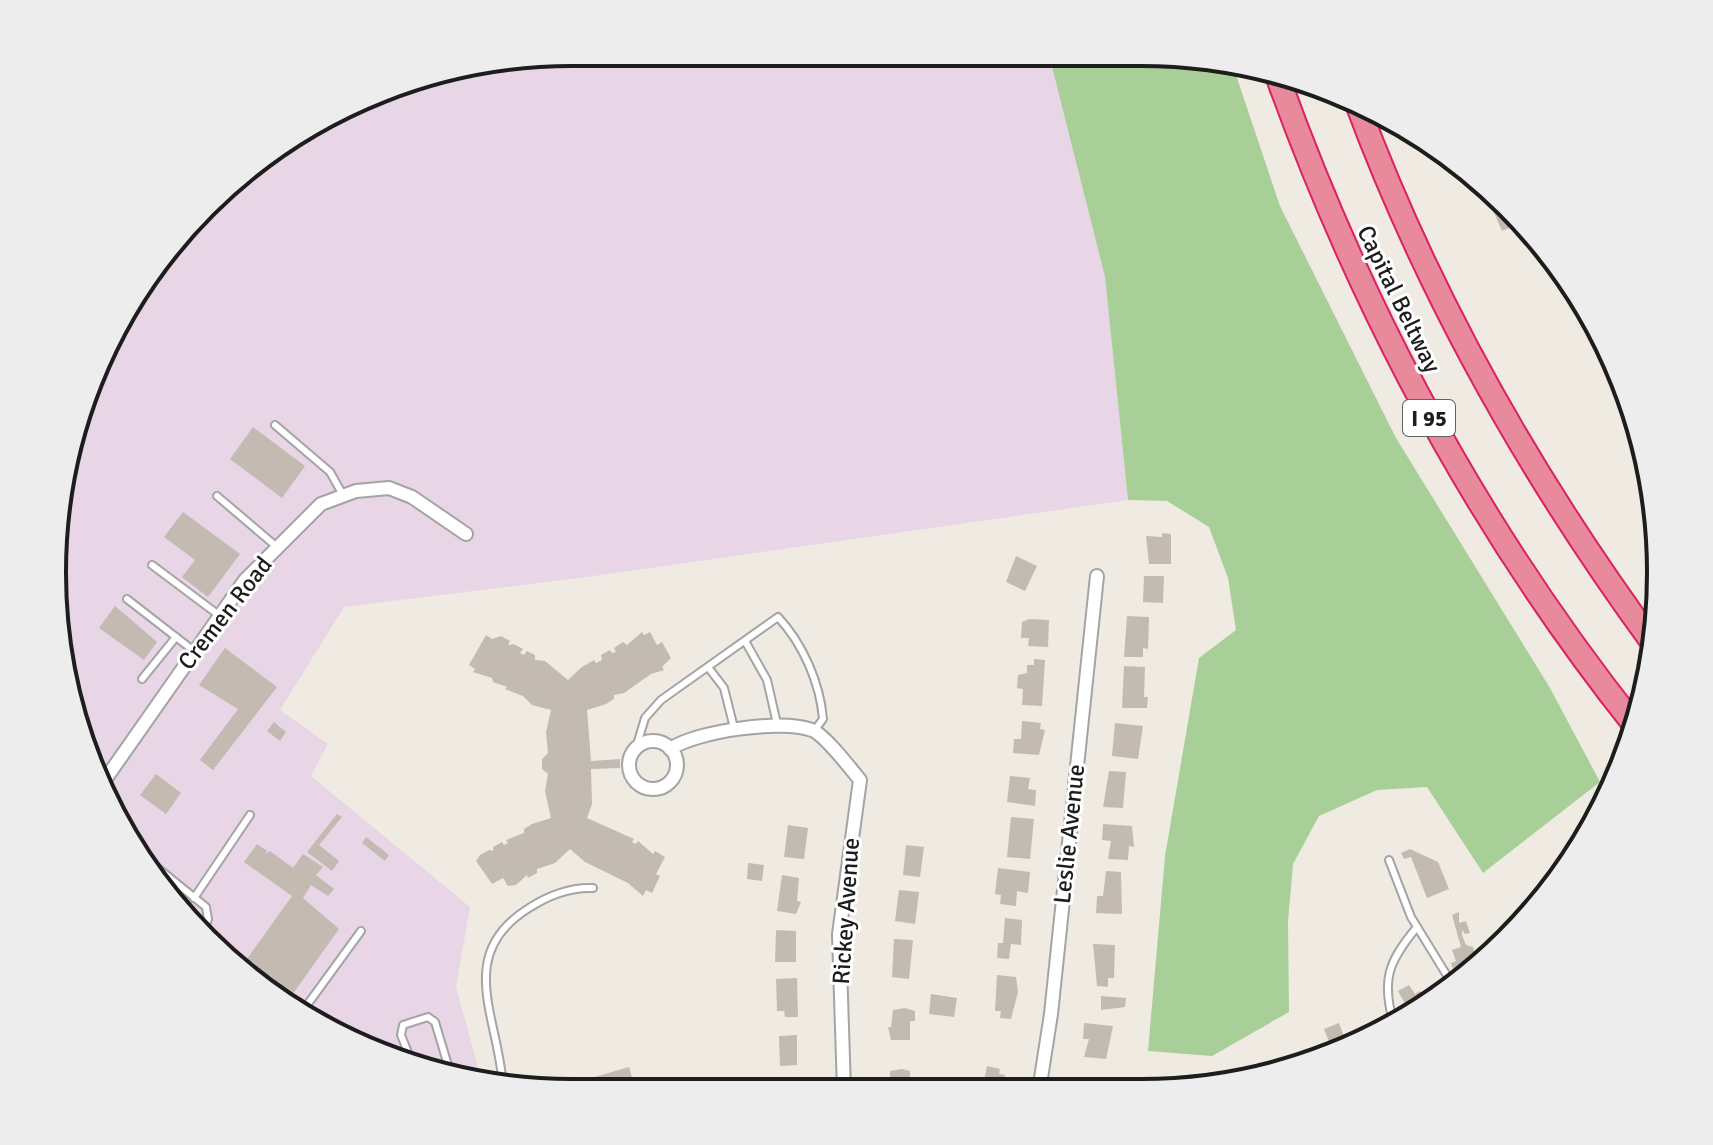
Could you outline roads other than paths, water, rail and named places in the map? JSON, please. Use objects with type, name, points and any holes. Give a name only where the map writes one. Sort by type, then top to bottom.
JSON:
[{"type":"highway","name":"Capital Beltway","points":[[1281,86],[1339,236],[1412,387],[1504,544],[1542,602],[1627,715]]},
{"type":"highway","name":"Capital Beltway","points":[[1362,117],[1400,213],[1470,358],[1554,501],[1644,630]]},
{"type":"street","name":"Cremen Road","points":[[109,775],[245,580],[321,504],[376,487],[403,492],[466,534]]},
{"type":"street","name":"Leslie Avenue","points":[[1041,1079],[1051,1014],[1097,576]]},
{"type":"street","points":[[670,749],[683,740],[734,730],[778,728],[814,731]]},
{"type":"street","name":"Rickey Avenue","points":[[814,731],[860,780],[839,934],[844,1079]]},
{"type":"street","points":[[653,741],[670,749],[675,757],[674,775],[661,788],[651,789],[635,782],[630,773],[631,755],[636,748],[653,741]]},
{"type":"lane","points":[[275,425],[330,472],[343,495]]},
{"type":"lane","points":[[217,496],[277,547]]},
{"type":"lane","points":[[152,565],[220,616]]},
{"type":"lane","points":[[127,599],[194,651]]},
{"type":"lane","points":[[636,748],[645,718],[661,700],[778,617],[788,629],[821,696],[823,719],[814,731]]},
{"type":"lane","points":[[142,679],[176,637]]},
{"type":"lane","points":[[745,641],[767,680],[778,728]]},
{"type":"lane","points":[[708,667],[724,688],[734,730]]},
{"type":"lane","points":[[194,898],[250,815]]},
{"type":"lane","points":[[1389,860],[1417,927],[1447,976]]},
{"type":"lane","points":[[167,876],[206,907],[207,923]]},
{"type":"lane","points":[[500,1074],[485,997],[486,960],[504,925],[526,909],[548,896],[577,888],[593,888]]},
{"type":"lane","points":[[1390,1013],[1386,998],[1387,975],[1399,949],[1417,927]]},
{"type":"lane","points":[[308,1004],[361,931]]},
{"type":"lane","points":[[407,1051],[401,1035],[403,1025],[428,1017],[435,1022],[447,1063]]}]
